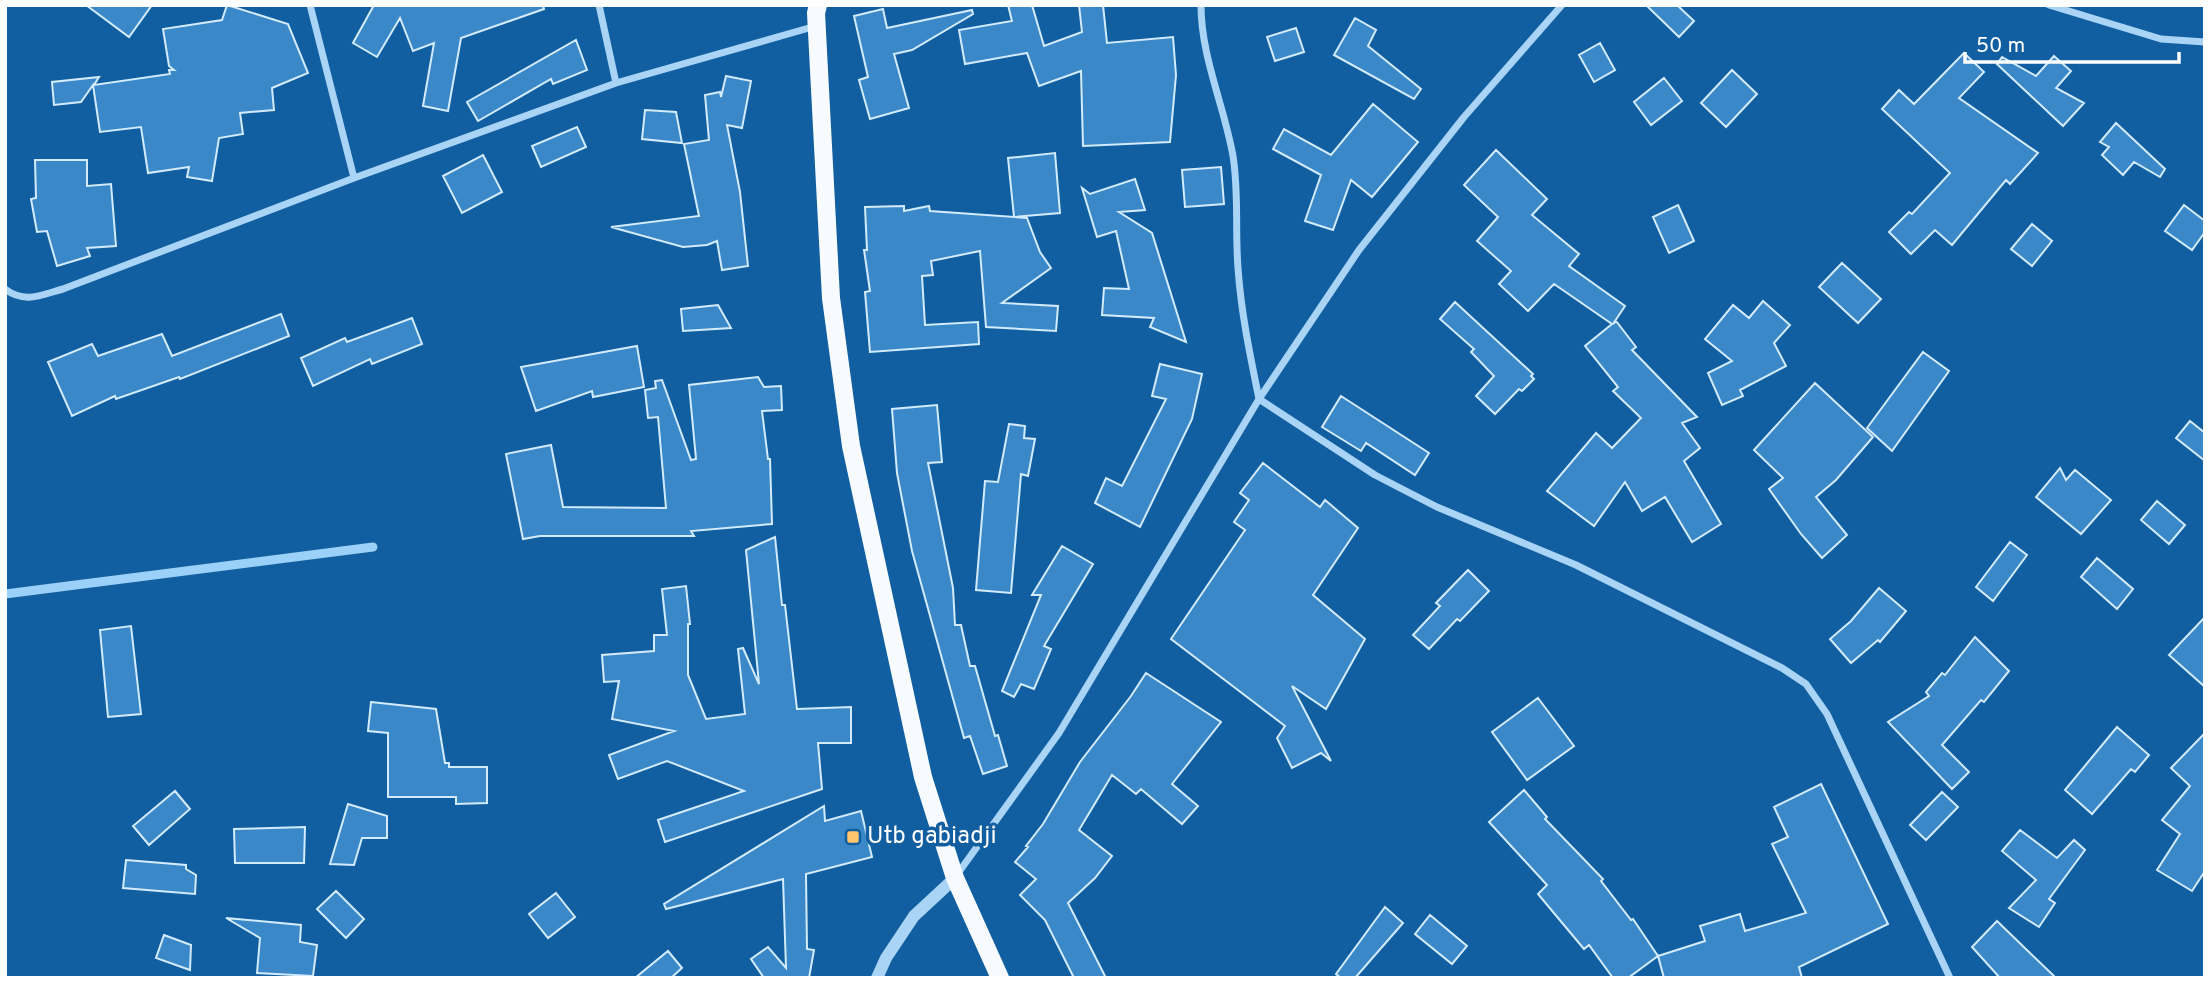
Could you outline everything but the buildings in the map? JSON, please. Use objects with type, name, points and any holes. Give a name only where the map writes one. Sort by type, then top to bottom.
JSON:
[{"type":"main road","points":[[815,12],[831,298],[851,446],[923,777],[955,878],[1000,978]]},
{"type":"street","points":[[310,5],[354,178]]},
{"type":"street","points":[[599,5],[616,83]]},
{"type":"street","points":[[1201,5],[1205,46],[1233,155],[1238,208],[1238,266],[1245,327],[1259,399],[1375,475],[1437,507],[1576,565],[1782,668],[1805,684],[1827,714],[1950,978]]},
{"type":"street","points":[[877,978],[886,958],[914,916],[955,878],[1059,733],[1259,399],[1359,250],[1464,117],[1562,5]]},
{"type":"street","points":[[2049,5],[2161,38],[2205,42]]},
{"type":"street","points":[[5,289],[15,296],[30,298],[63,289],[354,178],[815,12]]},
{"type":"waterway","points":[[5,594],[373,547]]},
{"type":"place","name":"Utb gabiadji","points":[[853,837]]}]
